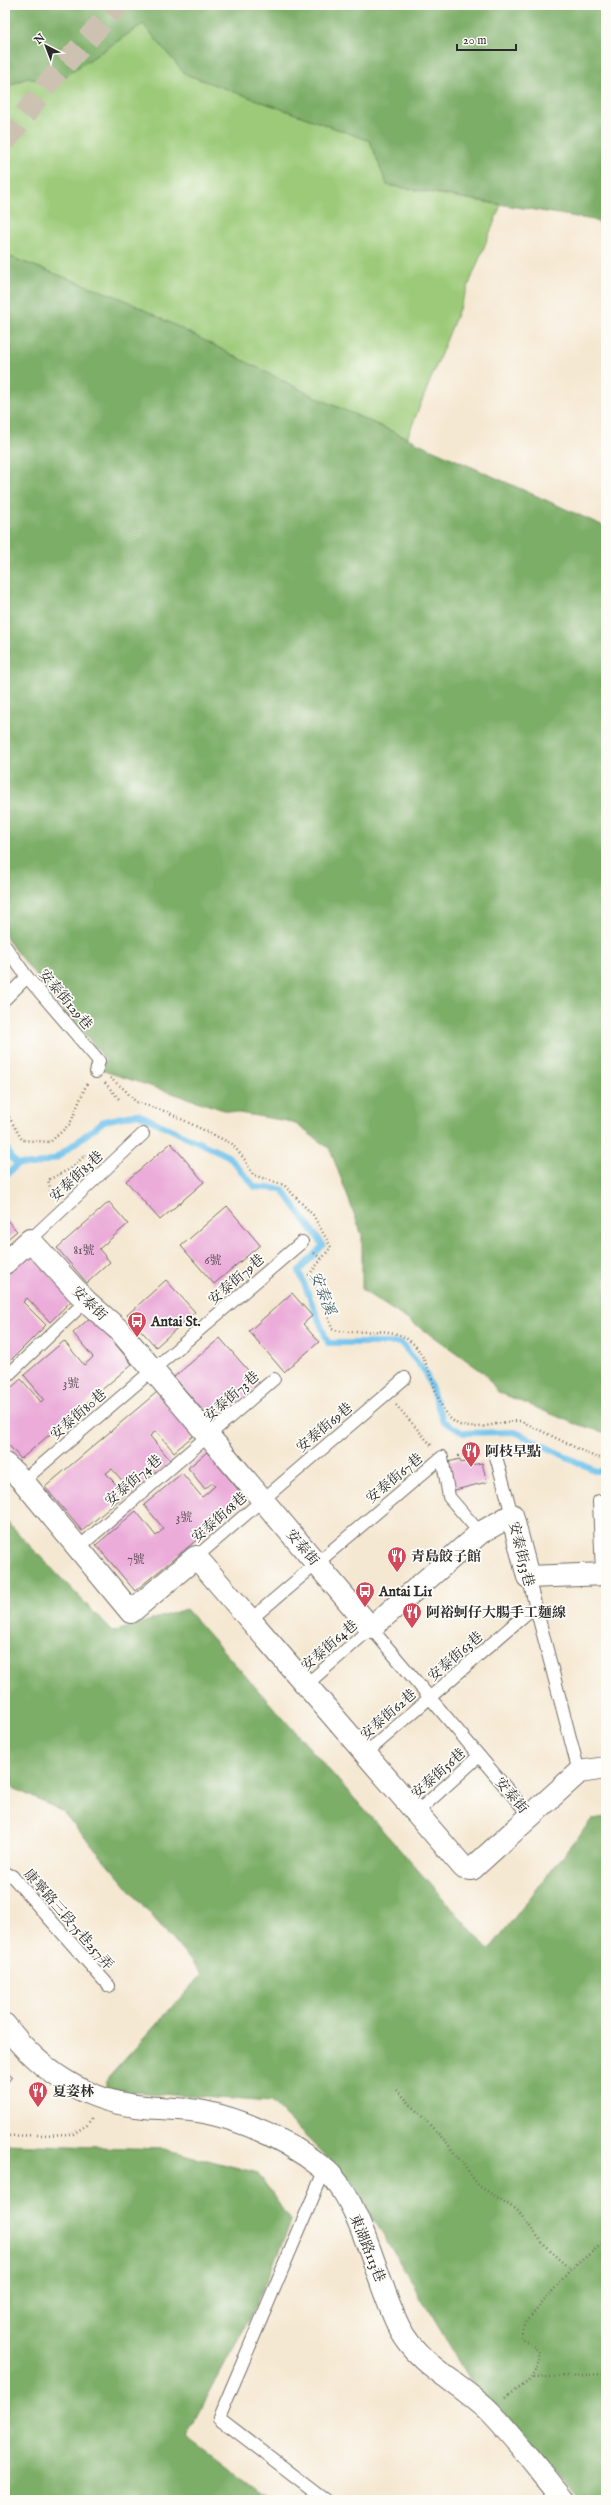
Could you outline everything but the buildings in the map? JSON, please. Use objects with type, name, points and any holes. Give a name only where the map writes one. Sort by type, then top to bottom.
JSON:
[{"type":"street","points":[[5,1263],[30,1240]]},
{"type":"street","name":"安泰街","points":[[30,1240],[86,1301],[119,1330],[371,1628]]},
{"type":"street","points":[[5,1464],[23,1481],[131,1612],[196,1557],[464,1868],[472,1869],[530,1816]]},
{"type":"street","points":[[371,1628],[480,1533],[512,1514]]},
{"type":"street","name":"安泰街53巷","points":[[512,1514],[528,1577]]},
{"type":"street","points":[[528,1577],[604,1574]]},
{"type":"street","points":[[579,1772],[606,1768]]},
{"type":"street","name":"安泰街","points":[[530,1816],[579,1772]]},
{"type":"street","name":"東湖路113巷","points":[[5,2025],[22,2047],[47,2070],[75,2088],[105,2100],[143,2107],[202,2111],[238,2121],[272,2136],[325,2169],[348,2198],[399,2328],[413,2351],[490,2412],[564,2500]]},
{"type":"lane","name":"安泰街129巷","points":[[5,946],[28,977],[99,1061],[96,1072]]},
{"type":"lane","points":[[5,999],[28,977]]},
{"type":"lane","name":"安泰街83巷","points":[[30,1240],[143,1134]]},
{"type":"lane","name":"安泰街79巷","points":[[153,1370],[306,1246]]},
{"type":"lane","points":[[5,1378],[86,1301]]},
{"type":"lane","name":"安泰街80巷","points":[[23,1481],[153,1370]]},
{"type":"lane","name":"安泰街69巷","points":[[263,1500],[405,1378]]},
{"type":"lane","name":"安泰街73巷","points":[[208,1435],[274,1379]]},
{"type":"lane","name":"安泰街74巷","points":[[78,1548],[208,1435]]},
{"type":"lane","name":"安泰街53巷","points":[[496,1453],[512,1514]]},
{"type":"lane","name":"安泰街67巷","points":[[442,1457],[449,1497],[480,1533]]},
{"type":"lane","name":"安泰街67巷","points":[[250,1620],[442,1457]]},
{"type":"lane","name":"安泰街68巷","points":[[196,1557],[263,1500]]},
{"type":"lane","points":[[599,1501],[604,1574]]},
{"type":"lane","name":"安泰街53巷","points":[[528,1577],[579,1772]]},
{"type":"lane","name":"安泰街63巷","points":[[430,1698],[535,1606]]},
{"type":"lane","name":"安泰街64巷","points":[[306,1685],[371,1628]]},
{"type":"lane","name":"安泰街","points":[[371,1628],[530,1816]]},
{"type":"lane","name":"安泰街62巷","points":[[365,1754],[430,1698]]},
{"type":"lane","name":"安泰街56巷","points":[[416,1813],[479,1756]]},
{"type":"lane","name":"康寧路三段75巷257弄","points":[[5,1873],[12,1876],[109,1986]]},
{"type":"lane","points":[[325,2169],[220,2418],[326,2500]]},
{"type":"path","points":[[96,1072],[119,1099]]},
{"type":"path","points":[[58,1213],[48,1180],[72,1168],[85,1155]]},
{"type":"path","points":[[306,1246],[322,1260]]},
{"type":"path","points":[[386,1394],[442,1457],[496,1453]]},
{"type":"path","points":[[397,2090],[446,2143],[479,2186],[517,2210],[544,2245],[571,2269]]},
{"type":"path","points":[[5,2136],[73,2134],[88,2125],[105,2100]]},
{"type":"path","points":[[533,2378],[540,2364],[539,2351],[521,2337],[523,2326],[571,2269],[602,2244],[606,2246]]},
{"type":"path","points":[[490,2412],[523,2383],[533,2378],[602,2374],[606,2372]]},
{"type":"green space","points":[[5,5],[606,5],[606,228],[594,220],[387,185],[370,141],[185,74],[143,24],[55,83],[27,78],[5,87]]},
{"type":"green space","points":[[143,24],[185,74],[371,141],[387,185],[501,205],[407,438],[313,396],[123,299],[5,255],[5,87],[27,78],[55,83]]},
{"type":"green space","points":[[5,255],[123,299],[313,396],[606,527],[606,1433],[573,1423],[498,1392],[484,1373],[433,1336],[362,1290],[362,1235],[330,1149],[293,1122],[227,1111],[101,1070],[106,1060],[14,949],[5,935]]},
{"type":"green space","points":[[5,1520],[113,1632],[186,1609],[489,1950],[592,1819],[606,1817],[606,2500],[578,2500],[471,2381],[352,2183],[271,2102],[105,2090],[108,2078],[202,1974],[62,1811],[5,1784]]},
{"type":"green space","points":[[5,2144],[164,2149],[258,2173],[291,2222],[257,2303],[186,2437],[271,2500],[5,2500]]},
{"type":"waterway","name":"安泰溪","points":[[5,1144],[11,1158],[18,1164],[34,1165],[56,1158],[104,1121],[138,1114],[228,1156],[255,1187],[282,1189],[323,1245],[299,1271],[328,1343],[401,1343],[426,1373],[443,1421],[463,1433],[515,1432],[596,1471],[606,1470]]},
{"type":"waterway","points":[[5,1176],[18,1164]]},
{"type":"tunnel","points":[[5,142],[48,83],[118,5]]},
{"type":"place","name":"Antai St.","points":[[137,1338]]},
{"type":"place","name":"阿枝早點","points":[[471,1468]]},
{"type":"place","name":"青島餃子館","points":[[397,1573]]},
{"type":"place","name":"Antai Li1","points":[[365,1608]]},
{"type":"place","name":"阿裕蚵仔大腸手工麵線","points":[[412,1629]]},
{"type":"place","name":"夏姿林","points":[[38,2108]]}]
